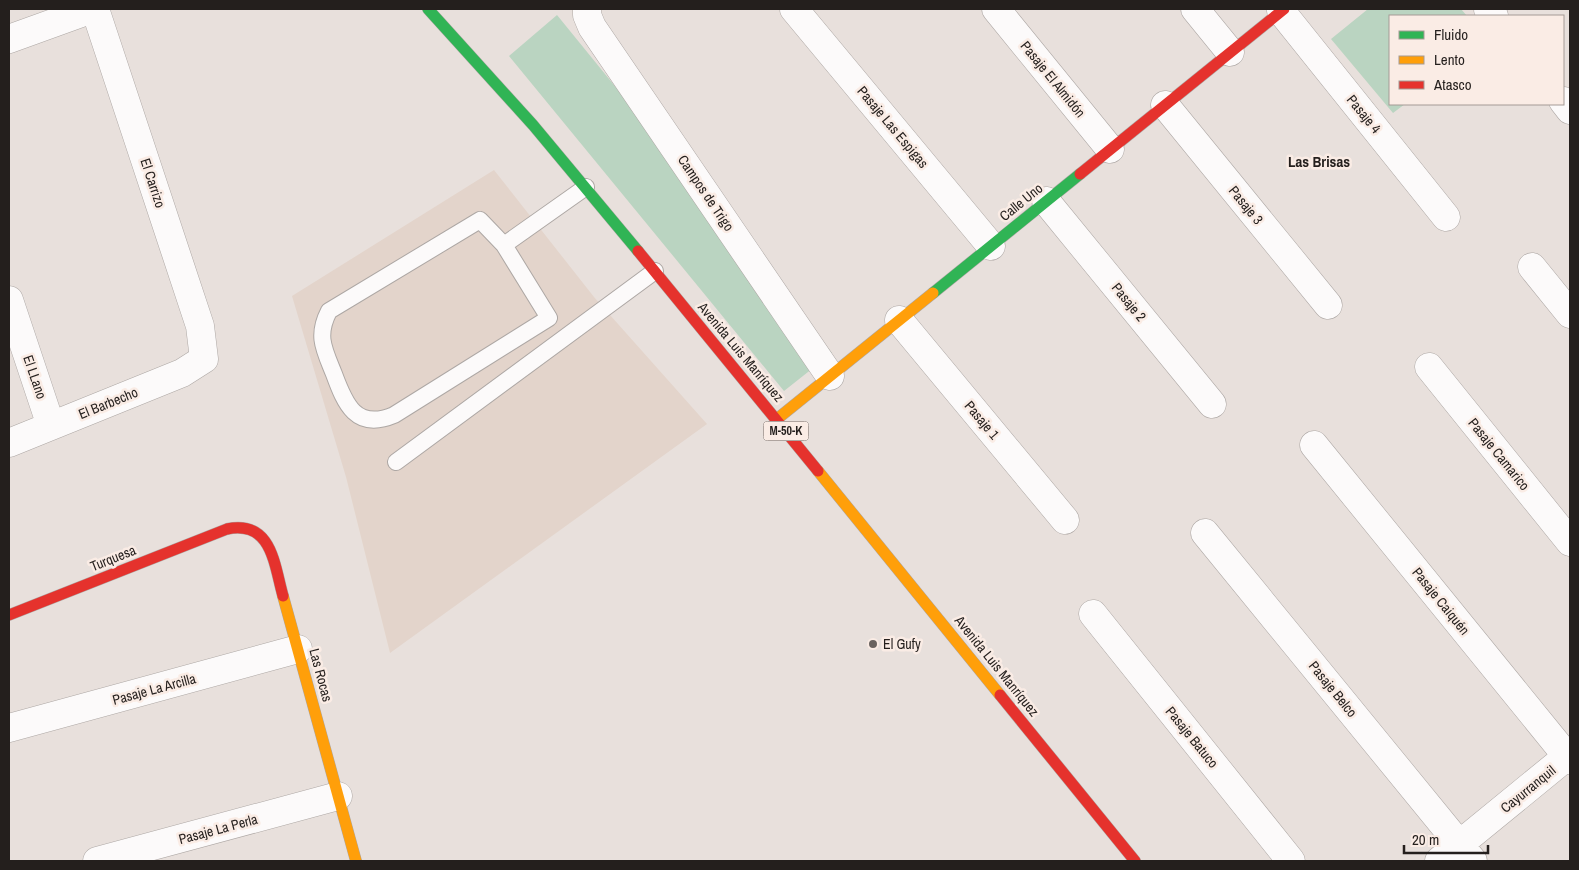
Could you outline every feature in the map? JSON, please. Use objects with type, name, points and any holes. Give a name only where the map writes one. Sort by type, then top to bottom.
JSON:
[{"type":"street","points":[[9,39],[93,9]]},
{"type":"street","name":"El Carrizo","points":[[93,9],[200,326],[204,359]]},
{"type":"street","name":"Avenida Luis Manríquez","points":[[428,9],[518,107],[586,187],[1136,861]]},
{"type":"street","name":"Campos de Trigo","points":[[587,9],[587,15],[592,27],[830,376]]},
{"type":"street","name":"Pasaje Las Espigas","points":[[794,9],[991,246]]},
{"type":"street","name":"Pasaje El Almidón","points":[[996,9],[1110,149]]},
{"type":"street","points":[[1195,9],[1230,52]]},
{"type":"street","name":"Calle Uno","points":[[777,420],[1282,10]]},
{"type":"street","name":"Pasaje 4","points":[[1282,10],[1446,217]]},
{"type":"street","name":"Pasaje 3","points":[[1165,105],[1328,305]]},
{"type":"street","name":"Pasaje 2","points":[[1046,201],[1212,404]]},
{"type":"street","points":[[1532,267],[1570,314]]},
{"type":"street","name":"El LLano","points":[[9,300],[51,426]]},
{"type":"street","name":"Pasaje 1","points":[[899,320],[1065,520]]},
{"type":"street","name":"El Barbecho","points":[[9,442],[182,373],[204,359]]},
{"type":"street","name":"Pasaje Camarico","points":[[1429,367],[1570,542]]},
{"type":"street","name":"Pasaje Caiquén","points":[[1314,445],[1569,757]]},
{"type":"street","name":"Las Rocas","points":[[227,529],[237,526],[248,527],[263,535],[268,543],[356,861]]},
{"type":"street","name":"Turquesa","points":[[9,615],[227,529]]},
{"type":"street","name":"Pasaje Belco","points":[[1206,533],[1457,856]]},
{"type":"street","name":"Pasaje Batuco","points":[[1093,614],[1291,861]]},
{"type":"street","name":"Pasaje La Arcilla","points":[[9,728],[298,649]]},
{"type":"street","name":"Cayurranquil","points":[[1457,856],[1569,757]]},
{"type":"street","name":"Pasaje La Perla","points":[[97,861],[338,796]]},
{"type":"lane","points":[[504,245],[586,187]]},
{"type":"lane","points":[[480,220],[504,245],[549,318],[394,415],[385,419],[375,420],[356,414],[343,397],[321,342],[323,324],[329,311],[480,220]]},
{"type":"lane","points":[[396,462],[654,271]]},
{"type":"shaded area","points":[[494,170],[594,297],[707,424],[390,653],[346,477],[292,296]]},
{"type":"green space","points":[[1368,9],[1461,9],[1466,15],[1389,15],[1389,105],[1404,105],[1393,113],[1331,39]]},
{"type":"green space","points":[[557,15],[832,353],[784,391],[509,56]]},
{"type":"traffic: fast","points":[[428,9],[533,125],[638,251]]},
{"type":"traffic: fast","points":[[933,293],[1080,174]]},
{"type":"traffic: slow","points":[[777,419],[933,293]]},
{"type":"traffic: slow","points":[[818,471],[1000,695]]},
{"type":"traffic: slow","points":[[283,596],[356,861]]},
{"type":"traffic: jam","points":[[1080,174],[1284,9]]},
{"type":"traffic: jam","points":[[638,251],[818,471]]},
{"type":"traffic: jam","points":[[9,615],[227,529],[242,528],[253,531],[262,538],[273,558],[283,596]]},
{"type":"traffic: jam","points":[[1000,695],[1135,861]]},
{"type":"place","name":"El Gufy","points":[[873,644]]},
{"type":"district","name":"Las Brisas","points":[[1319,162]]}]
